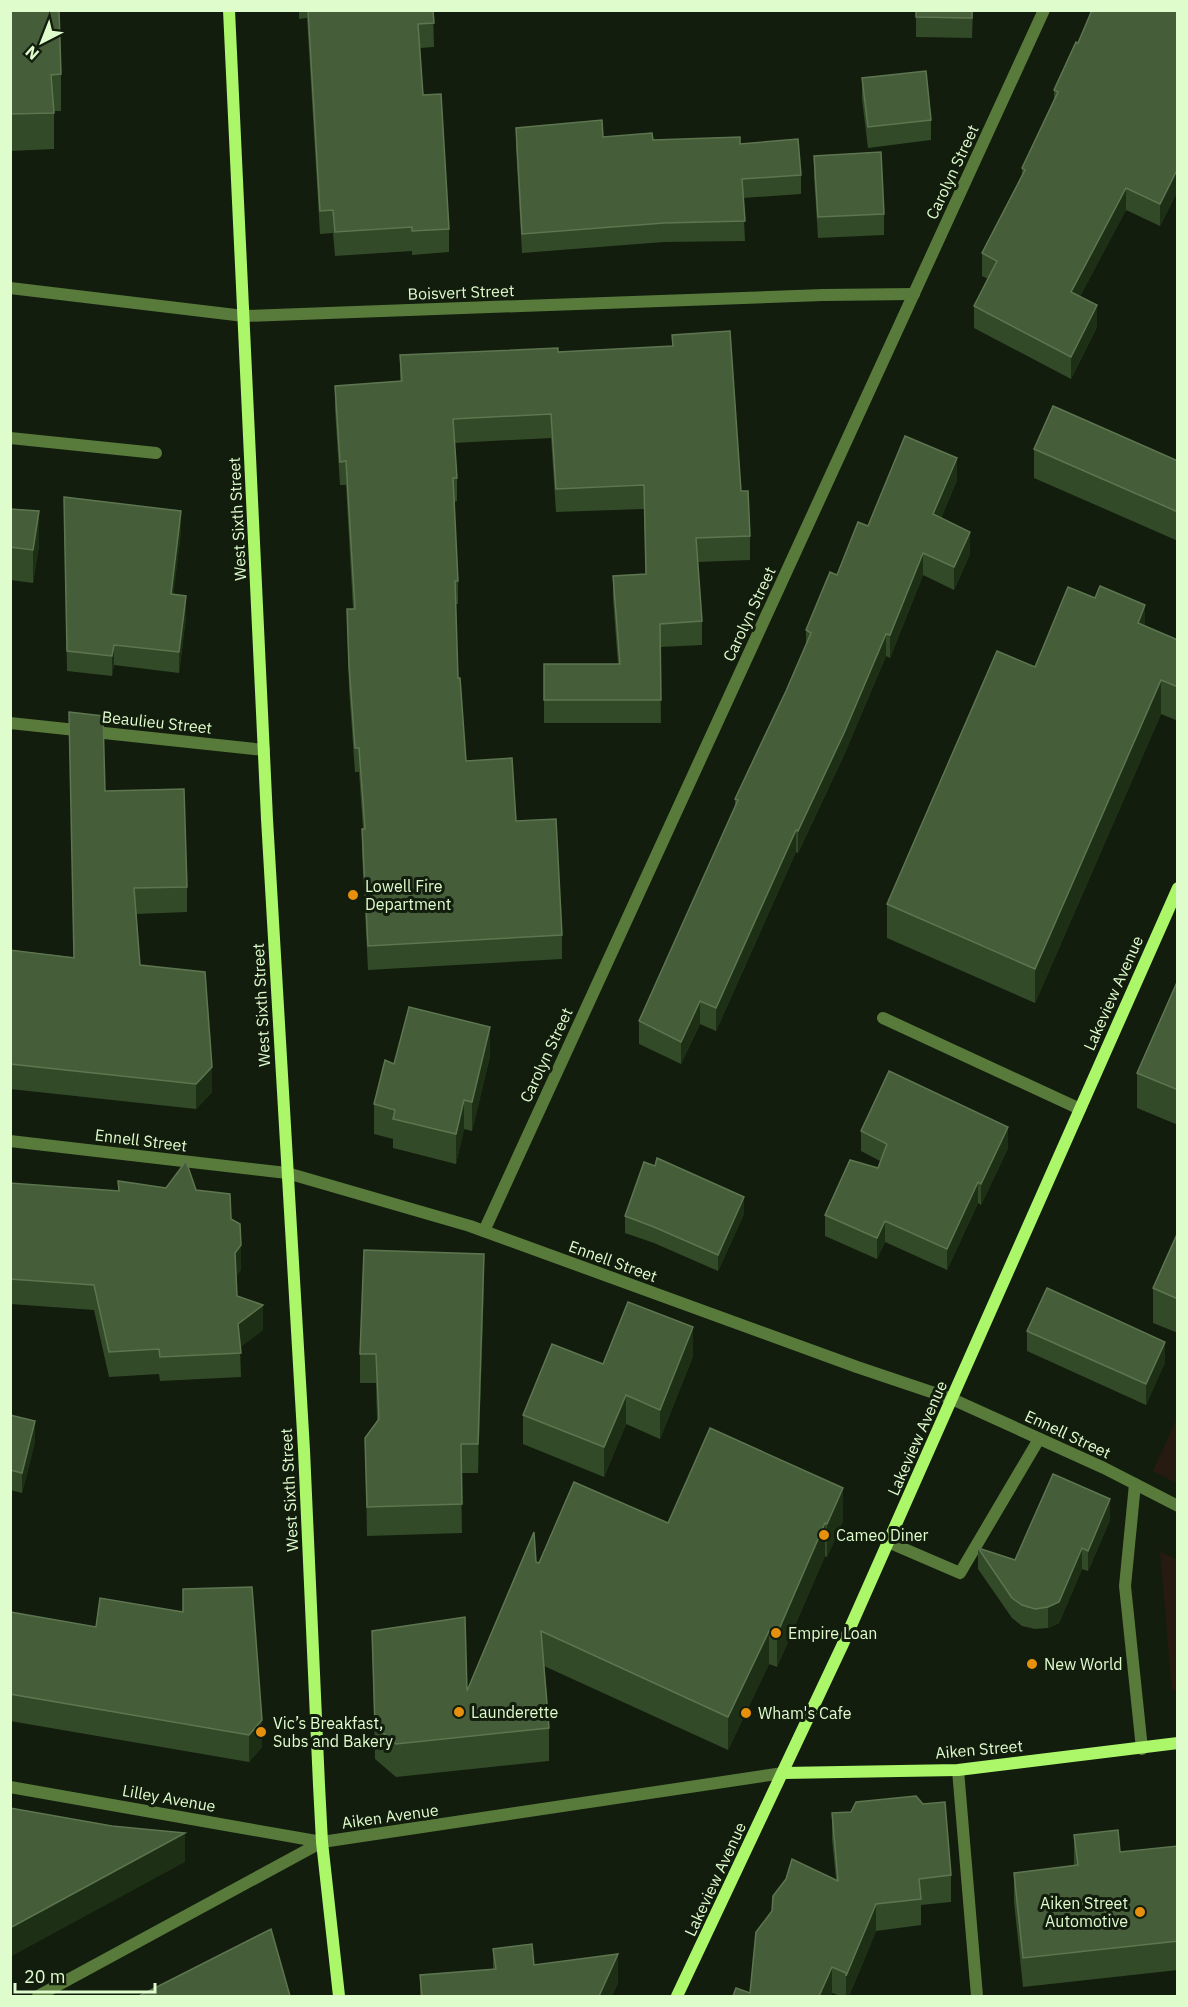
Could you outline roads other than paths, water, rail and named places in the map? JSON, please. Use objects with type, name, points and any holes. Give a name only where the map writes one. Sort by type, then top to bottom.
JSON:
[{"type":"main road","name":"West Sixth Street","points":[[229,10],[264,750],[304,1450],[322,1842],[339,1996]]},
{"type":"main road","name":"Lakeview Avenue","points":[[678,1996],[842,1646],[1178,888]]},
{"type":"main road","name":"Aiken Street","points":[[783,1773],[958,1770],[1178,1743]]},
{"type":"street","name":"Carolyn Street","points":[[484,1231],[1044,10]]},
{"type":"street","name":"Boisvert Street","points":[[10,288],[244,316],[824,295],[914,294]]},
{"type":"street","points":[[10,438],[156,453]]},
{"type":"street","name":"Beaulieu Street","points":[[10,723],[264,750]]},
{"type":"street","points":[[883,1018],[1080,1109]]},
{"type":"street","name":"Ennell Street","points":[[10,1141],[287,1173],[484,1231],[846,1363],[952,1399],[1178,1506]]},
{"type":"street","points":[[888,1542],[960,1573],[1039,1439]]},
{"type":"street","points":[[1135,1484],[1125,1586],[1142,1749]]},
{"type":"street","points":[[958,1770],[977,1996]]},
{"type":"street","name":"Aiken Avenue","points":[[38,1996],[322,1842],[783,1773]]},
{"type":"street","name":"Lilley Avenue","points":[[10,1787],[322,1842]]},
{"type":"place","name":"Lowell Fire Department","points":[[353,895]]},
{"type":"place","name":"Cameo Diner","points":[[824,1535]]},
{"type":"place","name":"Empire Loan","points":[[776,1633]]},
{"type":"place","name":"New World","points":[[1032,1664]]},
{"type":"place","name":"Launderette","points":[[459,1712]]},
{"type":"place","name":"Wham's Cafe","points":[[746,1713]]},
{"type":"place","name":"Vic’s Breakfast, Subs and Bakery","points":[[261,1732]]},
{"type":"place","name":"Aiken Street Automotive","points":[[1140,1912]]}]
